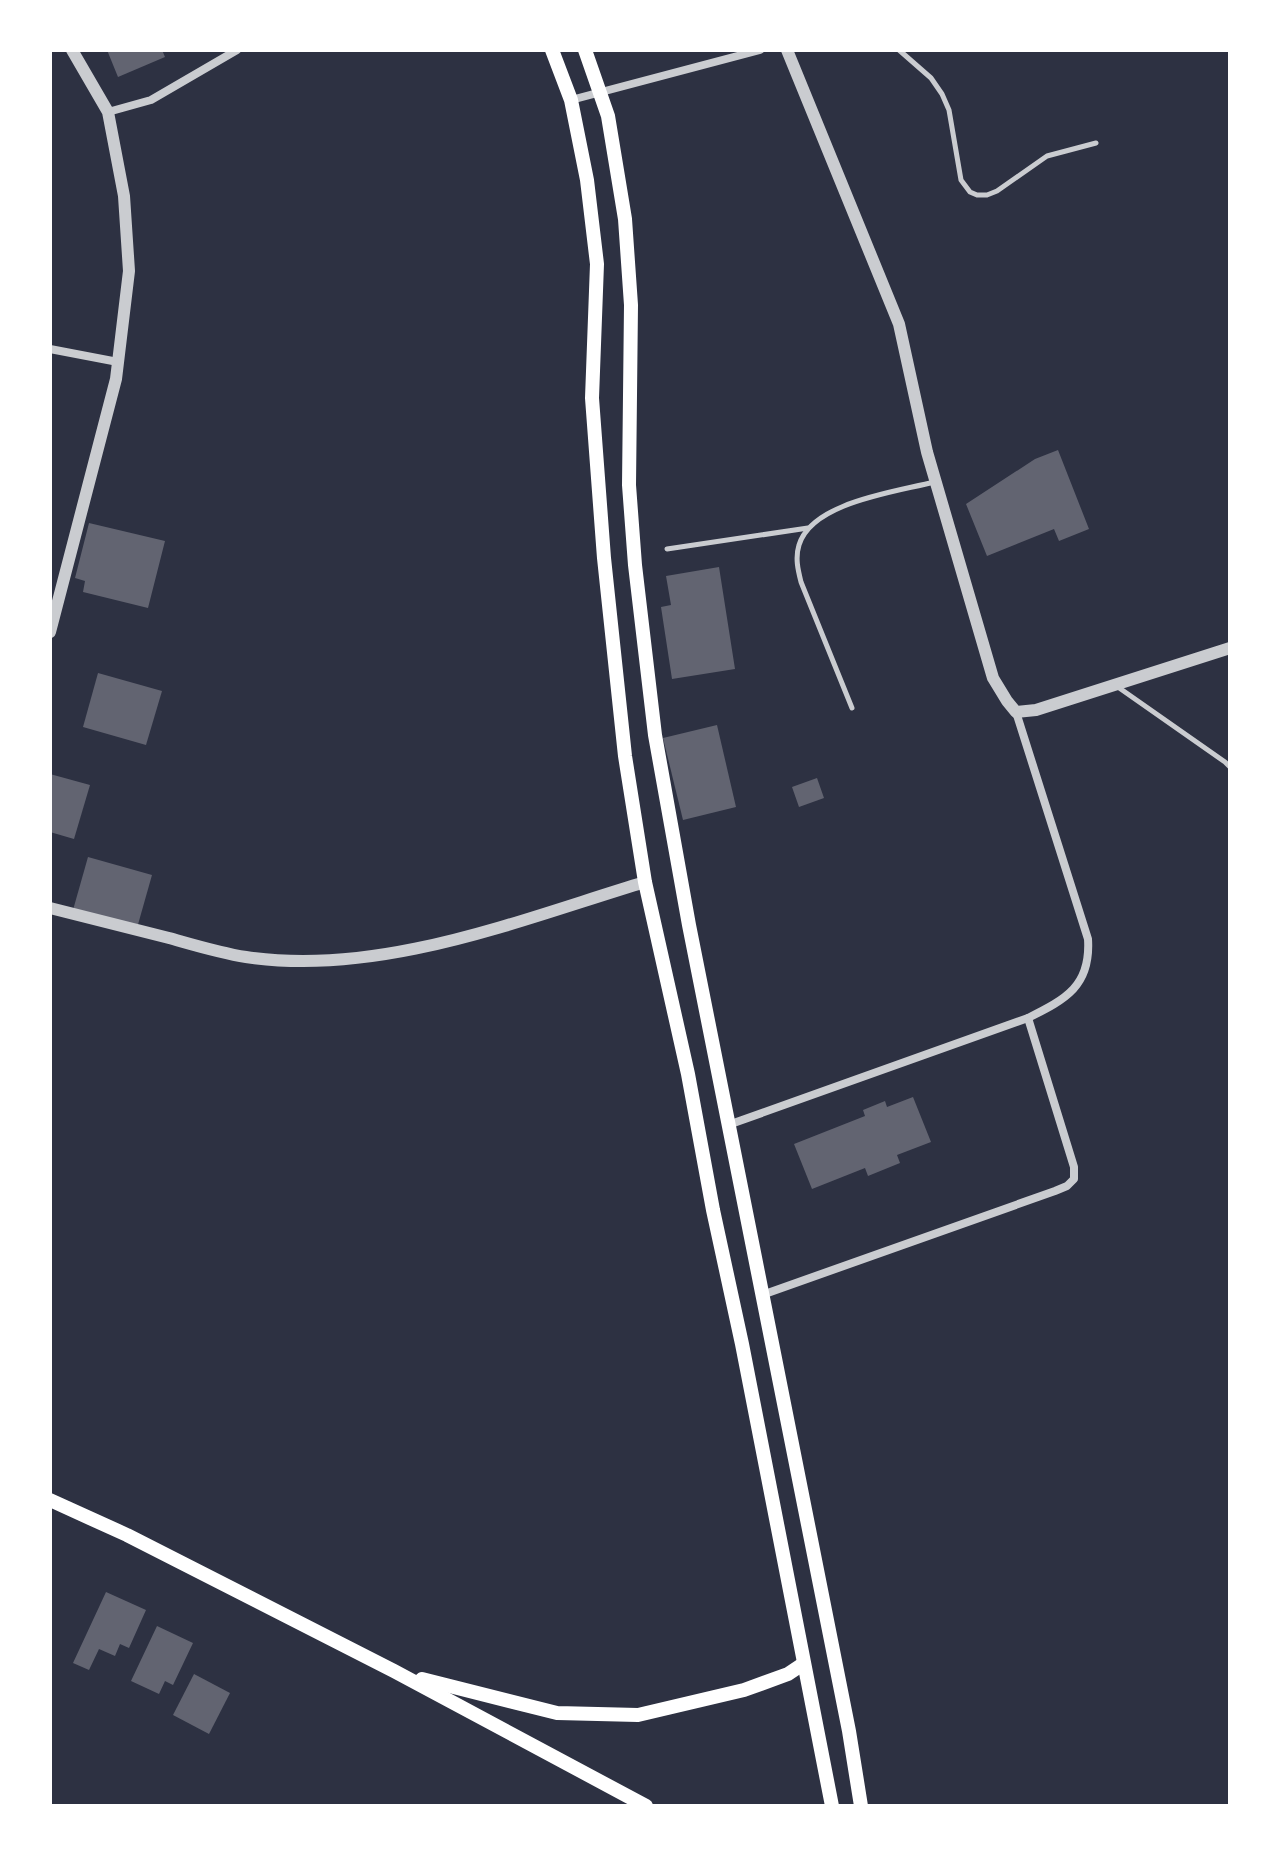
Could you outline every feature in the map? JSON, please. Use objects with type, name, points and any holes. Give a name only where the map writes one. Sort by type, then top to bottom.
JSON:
[{"type":"main road","points":[[552,50],[571,100],[587,180],[597,264],[592,398],[604,558],[625,756],[645,882],[688,1074],[832,1806]]},
{"type":"main road","points":[[585,50],[608,116],[625,219],[631,305],[629,485],[636,579],[655,735],[689,925],[849,1731],[861,1806]]},
{"type":"main road","points":[[50,1500],[127,1535],[394,1671],[646,1806]]},
{"type":"main road","points":[[394,1671],[557,1713],[638,1715],[744,1690],[788,1674],[803,1664]]},
{"type":"street","points":[[50,632],[116,379],[129,271],[124,196],[108,112],[72,50]]},
{"type":"street","points":[[108,112],[151,100],[237,50]]},
{"type":"street","points":[[571,100],[760,50]]},
{"type":"street","points":[[728,1125],[1028,1018],[1056,1004],[1074,989],[1083,976],[1089,957],[1088,939],[1016,712],[993,678],[927,452],[899,324],[787,50]]},
{"type":"street","points":[[50,349],[118,362]]},
{"type":"street","points":[[1016,712],[1036,710],[1230,648]]},
{"type":"street","points":[[50,908],[246,957],[341,961],[463,938],[645,882]]},
{"type":"street","points":[[762,1295],[1055,1191],[1074,1179],[1074,1167],[1028,1018]]},
{"type":"lane","points":[[899,50],[931,78],[942,94],[951,121],[961,180],[970,192],[987,195],[1047,156],[1096,143]]},
{"type":"lane","points":[[852,708],[801,582],[796,562],[799,544],[808,528],[842,505],[935,481]]},
{"type":"lane","points":[[667,549],[808,528]]},
{"type":"lane","points":[[1114,685],[1230,767]]},
{"type":"building","points":[[107,50],[162,50],[165,57],[118,77]]},
{"type":"building","points":[[1058,450],[1089,529],[1059,541],[1054,529],[987,556],[966,504],[1035,459]]},
{"type":"building","points":[[89,523],[165,541],[148,608],[83,592],[85,581],[75,578]]},
{"type":"building","points":[[719,567],[735,669],[672,679],[661,607],[671,605],[666,576]]},
{"type":"building","points":[[98,673],[162,691],[146,745],[83,727]]},
{"type":"building","points":[[717,725],[736,807],[683,820],[663,738]]},
{"type":"building","points":[[50,774],[90,785],[74,839],[50,832]]},
{"type":"building","points":[[817,778],[824,798],[799,807],[792,787]]},
{"type":"building","points":[[88,857],[152,875],[137,928],[73,910]]},
{"type":"building","points":[[913,1097],[931,1142],[897,1155],[900,1163],[868,1176],[865,1168],[812,1189],[794,1144],[865,1116],[863,1110],[885,1101],[887,1107]]},
{"type":"building","points":[[106,1592],[146,1610],[129,1648],[120,1644],[115,1656],[99,1649],[89,1670],[73,1663]]},
{"type":"building","points":[[157,1626],[193,1643],[173,1685],[165,1681],[159,1694],[131,1681]]},
{"type":"building","points":[[194,1674],[230,1693],[209,1734],[173,1715]]}]
